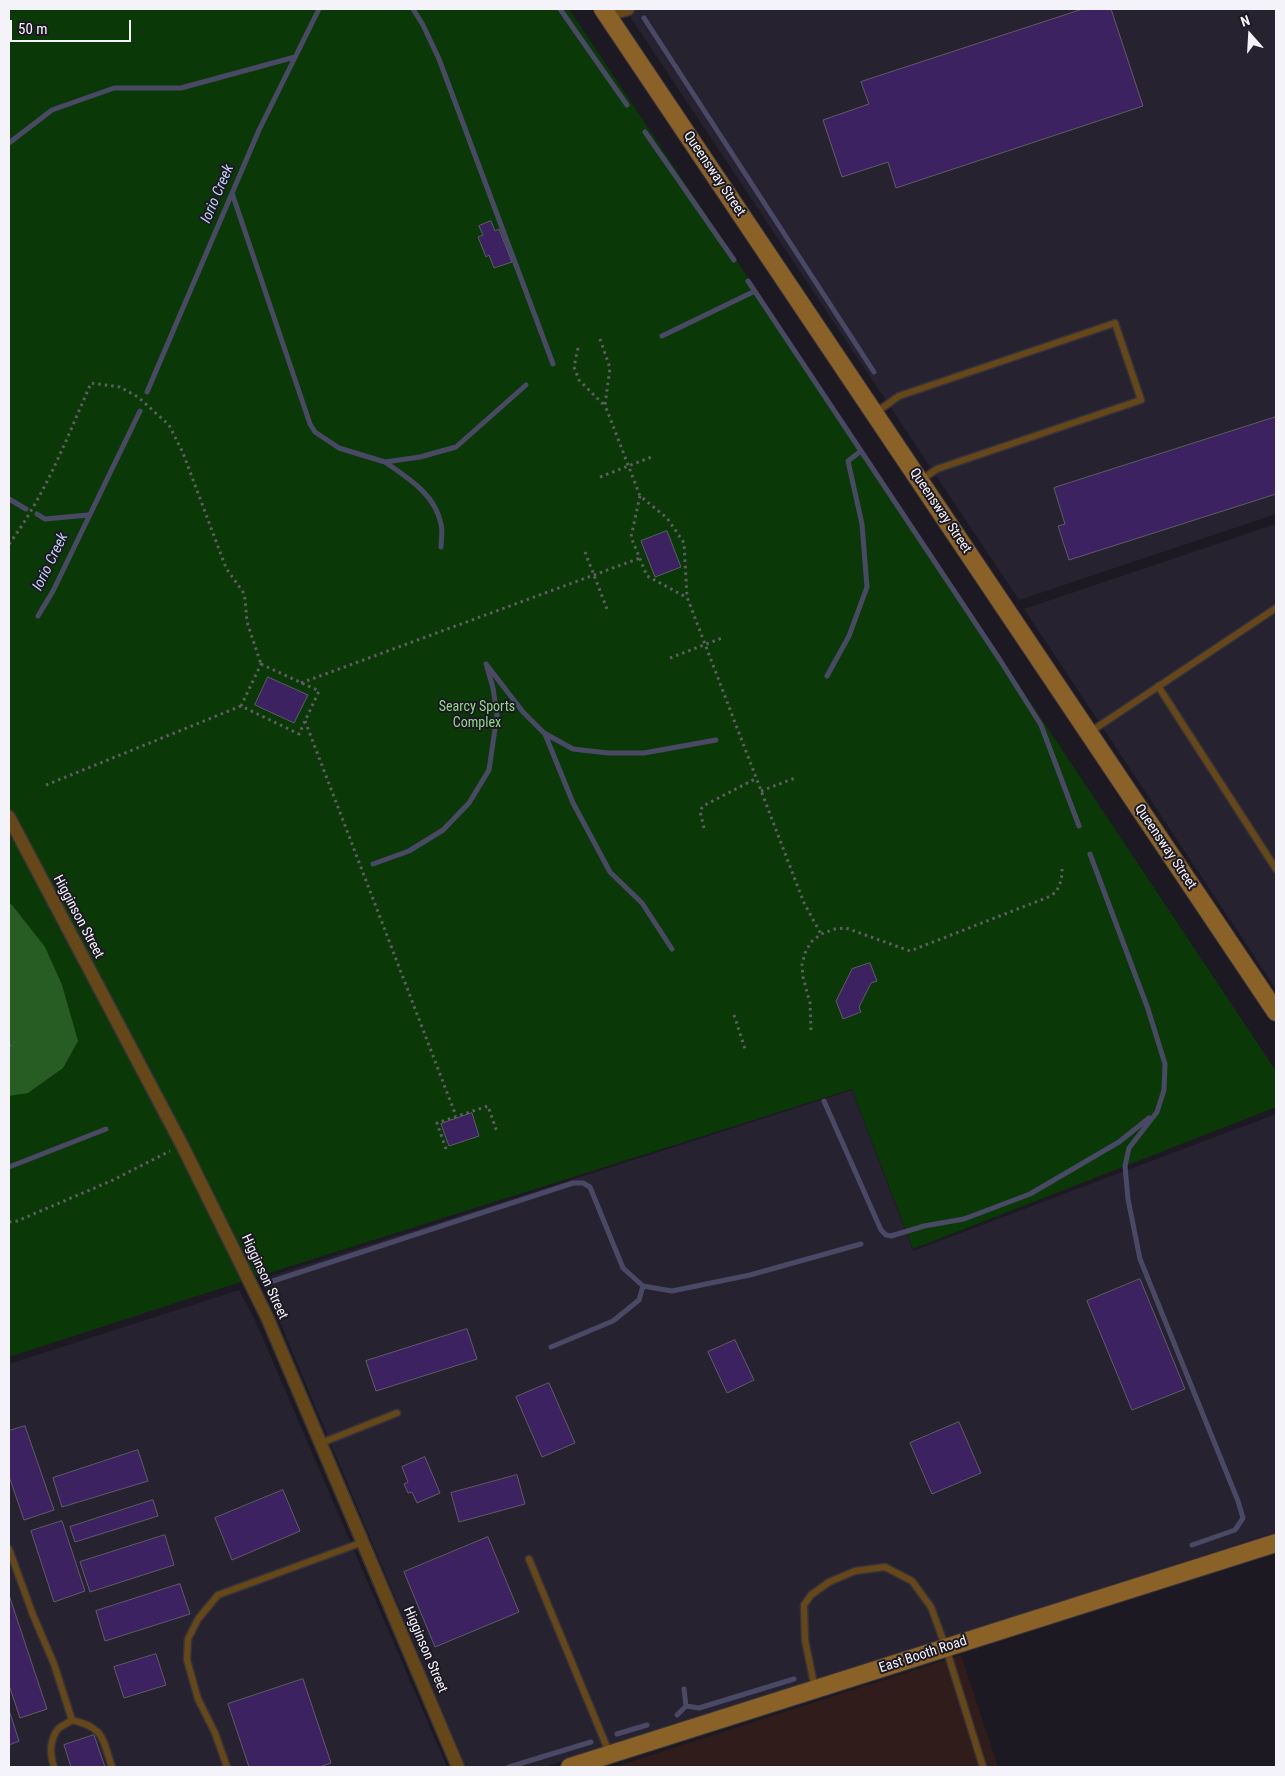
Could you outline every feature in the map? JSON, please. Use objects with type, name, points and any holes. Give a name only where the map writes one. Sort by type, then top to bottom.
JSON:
[{"type":"street","points":[[605,12],[628,9]]},
{"type":"street","name":"Queensway Street","points":[[605,12],[1276,1012]]},
{"type":"street","name":"Higginson Street","points":[[9,817],[182,1145],[267,1317],[458,1767]]},
{"type":"street","name":"East Booth Road","points":[[570,1767],[1276,1544]]},
{"type":"lane","points":[[874,414],[899,396],[1115,323],[1141,400],[937,469],[920,482]]},
{"type":"lane","points":[[1088,732],[1276,608]]},
{"type":"lane","points":[[1158,686],[1276,868]]},
{"type":"lane","points":[[321,1443],[397,1413]]},
{"type":"lane","points":[[227,1767],[215,1734],[198,1699],[187,1660],[188,1639],[198,1619],[218,1595],[363,1542]]},
{"type":"lane","points":[[9,1548],[33,1615],[54,1664],[72,1720]]},
{"type":"lane","points":[[529,1559],[610,1755]]},
{"type":"lane","points":[[816,1690],[805,1640],[804,1605],[811,1595],[829,1582],[855,1571],[885,1567],[912,1581],[930,1607],[946,1648],[983,1767]]},
{"type":"lane","points":[[54,1767],[50,1754],[52,1743],[58,1729],[72,1720]]},
{"type":"lane","points":[[72,1720],[90,1726],[101,1734],[112,1767]]},
{"type":"path","points":[[600,340],[610,368],[605,405]]},
{"type":"path","points":[[578,348],[574,367],[579,380],[605,405],[640,496],[667,518],[684,543],[687,597],[804,903],[820,934]]},
{"type":"path","points":[[9,544],[33,508],[53,470],[91,383],[120,387],[138,397],[150,406],[169,426],[184,453],[226,568],[245,599],[247,622],[262,664],[319,691],[299,734],[241,706]]},
{"type":"path","points":[[600,477],[654,456]]},
{"type":"path","points":[[640,496],[631,537],[647,576],[687,597]]},
{"type":"path","points":[[585,552],[607,609]]},
{"type":"path","points":[[301,682],[640,558]]},
{"type":"path","points":[[670,658],[722,638]]},
{"type":"path","points":[[46,786],[241,706],[262,664]]},
{"type":"path","points":[[305,721],[456,1116]]},
{"type":"path","points":[[704,828],[700,811],[703,806],[756,778]]},
{"type":"path","points":[[761,790],[795,778]]},
{"type":"path","points":[[811,1030],[810,1003],[802,965],[810,942],[820,934],[846,928],[910,951],[1051,896],[1060,885],[1062,869]]},
{"type":"path","points":[[734,1014],[746,1052]]},
{"type":"path","points":[[446,1149],[437,1123],[456,1116],[488,1106],[497,1132]]},
{"type":"path","points":[[9,1222],[17,1221],[111,1181],[182,1145]]},
{"type":"shaded area","points":[[625,9],[1276,9],[1276,514],[1019,600]]},
{"type":"shaded area","points":[[1276,524],[1276,989],[1024,609]]},
{"type":"shaded area","points":[[852,1090],[913,1251],[1276,1114],[1276,1532],[545,1767],[466,1767],[262,1279]]},
{"type":"shaded area","points":[[239,1290],[255,1320],[447,1767],[9,1767],[9,1364]]},
{"type":"shaded area","points":[[961,1655],[998,1767],[614,1767]]},
{"type":"green space","name":"Searcy Sports Complex","points":[[9,9],[569,9],[1276,1071],[1276,1107],[913,1249],[852,1089],[9,1357]]},
{"type":"green space","points":[[9,903],[45,947],[62,985],[78,1041],[63,1068],[28,1093],[9,1096]]},
{"type":"building","points":[[1083,9],[1111,9],[1143,106],[896,188],[888,162],[842,177],[823,120],[869,104],[861,82]]},
{"type":"building","points":[[491,221],[495,231],[499,229],[512,262],[494,268],[489,255],[486,257],[478,237],[483,235],[479,226]]},
{"type":"building","points":[[1276,417],[1276,494],[1069,560],[1058,526],[1065,524],[1054,488]]},
{"type":"building","points":[[667,531],[681,567],[655,577],[641,541]]},
{"type":"building","points":[[268,677],[308,695],[294,723],[255,705]]},
{"type":"building","points":[[870,963],[877,981],[871,983],[859,1007],[861,1012],[843,1019],[836,1001],[852,969]]},
{"type":"building","points":[[472,1113],[479,1136],[449,1146],[441,1124]]},
{"type":"building","points":[[1140,1279],[1185,1389],[1132,1410],[1087,1301]]},
{"type":"building","points":[[467,1329],[477,1359],[376,1391],[366,1361]]},
{"type":"building","points":[[735,1340],[754,1380],[727,1393],[708,1352]]},
{"type":"building","points":[[549,1383],[575,1443],[542,1457],[516,1397]]},
{"type":"building","points":[[959,1422],[981,1473],[932,1494],[910,1443]]},
{"type":"building","points":[[25,1426],[54,1510],[24,1520],[9,1476],[9,1431]]},
{"type":"building","points":[[138,1450],[148,1481],[62,1507],[53,1478]]},
{"type":"building","points":[[425,1457],[440,1493],[417,1503],[412,1492],[408,1493],[404,1484],[408,1482],[402,1467]]},
{"type":"building","points":[[517,1475],[525,1504],[459,1522],[451,1493]]},
{"type":"building","points":[[283,1490],[300,1531],[232,1560],[215,1518]]},
{"type":"building","points":[[153,1500],[158,1516],[75,1542],[70,1527]]},
{"type":"building","points":[[62,1521],[85,1591],[54,1602],[31,1531]]},
{"type":"building","points":[[165,1535],[174,1565],[90,1592],[80,1562]]},
{"type":"building","points":[[488,1537],[519,1612],[435,1647],[404,1572]]},
{"type":"building","points":[[180,1584],[190,1614],[105,1641],[96,1611]]},
{"type":"building","points":[[9,1595],[47,1709],[20,1718],[9,1685]]},
{"type":"building","points":[[156,1654],[166,1685],[124,1698],[114,1667]]},
{"type":"building","points":[[303,1679],[331,1763],[319,1767],[249,1767],[228,1704]]},
{"type":"building","points":[[9,1710],[19,1741],[9,1745]]},
{"type":"building","points":[[94,1735],[105,1767],[71,1767],[64,1745]]},
{"type":"waterway","name":"Iorio Creek","points":[[147,392],[259,130],[319,9]]},
{"type":"waterway","points":[[413,9],[439,59],[553,364]]},
{"type":"waterway","points":[[560,9],[627,105]]},
{"type":"waterway","points":[[644,18],[874,372]]},
{"type":"waterway","points":[[9,143],[52,110],[114,88],[181,88],[295,57]]},
{"type":"waterway","points":[[645,132],[734,260]]},
{"type":"waterway","points":[[232,193],[310,424],[315,432],[339,448],[385,462],[420,457],[456,447],[526,385]]},
{"type":"waterway","points":[[748,281],[1000,660],[1041,725],[1079,826]]},
{"type":"waterway","points":[[662,336],[755,291]]},
{"type":"waterway","name":"Iorio Creek","points":[[38,616],[53,591],[140,411]]},
{"type":"waterway","points":[[827,676],[849,636],[867,587],[862,524],[848,461],[861,451]]},
{"type":"waterway","points":[[385,462],[403,474],[427,495],[433,504],[442,527],[441,547]]},
{"type":"waterway","points":[[9,499],[26,509]]},
{"type":"waterway","points":[[37,514],[45,519],[88,515]]},
{"type":"waterway","points":[[486,664],[523,712],[544,733],[573,749],[608,753],[644,753],[716,740]]},
{"type":"waterway","points":[[373,864],[409,851],[443,830],[469,803],[489,770],[497,715],[493,688],[487,667]]},
{"type":"waterway","points":[[545,734],[573,803],[610,872],[642,903],[672,949]]},
{"type":"waterway","points":[[1090,854],[1148,1009],[1165,1064],[1164,1090],[1157,1112],[1129,1148],[1125,1166],[1128,1199],[1140,1259],[1238,1501],[1243,1518],[1235,1530],[1192,1545]]},
{"type":"waterway","points":[[824,1101],[881,1230],[886,1235],[891,1236],[924,1226],[964,1219],[1030,1194],[1119,1142],[1149,1118]]},
{"type":"waterway","points":[[9,1167],[106,1129]]},
{"type":"waterway","points":[[270,1282],[573,1183],[583,1183],[590,1187],[623,1268],[643,1286],[672,1291],[750,1275],[861,1244]]},
{"type":"waterway","points":[[551,1347],[613,1321],[639,1300],[643,1286]]},
{"type":"waterway","points":[[677,1715],[686,1706],[699,1708],[794,1679]]},
{"type":"waterway","points":[[684,1689],[686,1706]]},
{"type":"waterway","points":[[617,1734],[647,1725]]},
{"type":"waterway","points":[[509,1767],[591,1742]]}]
